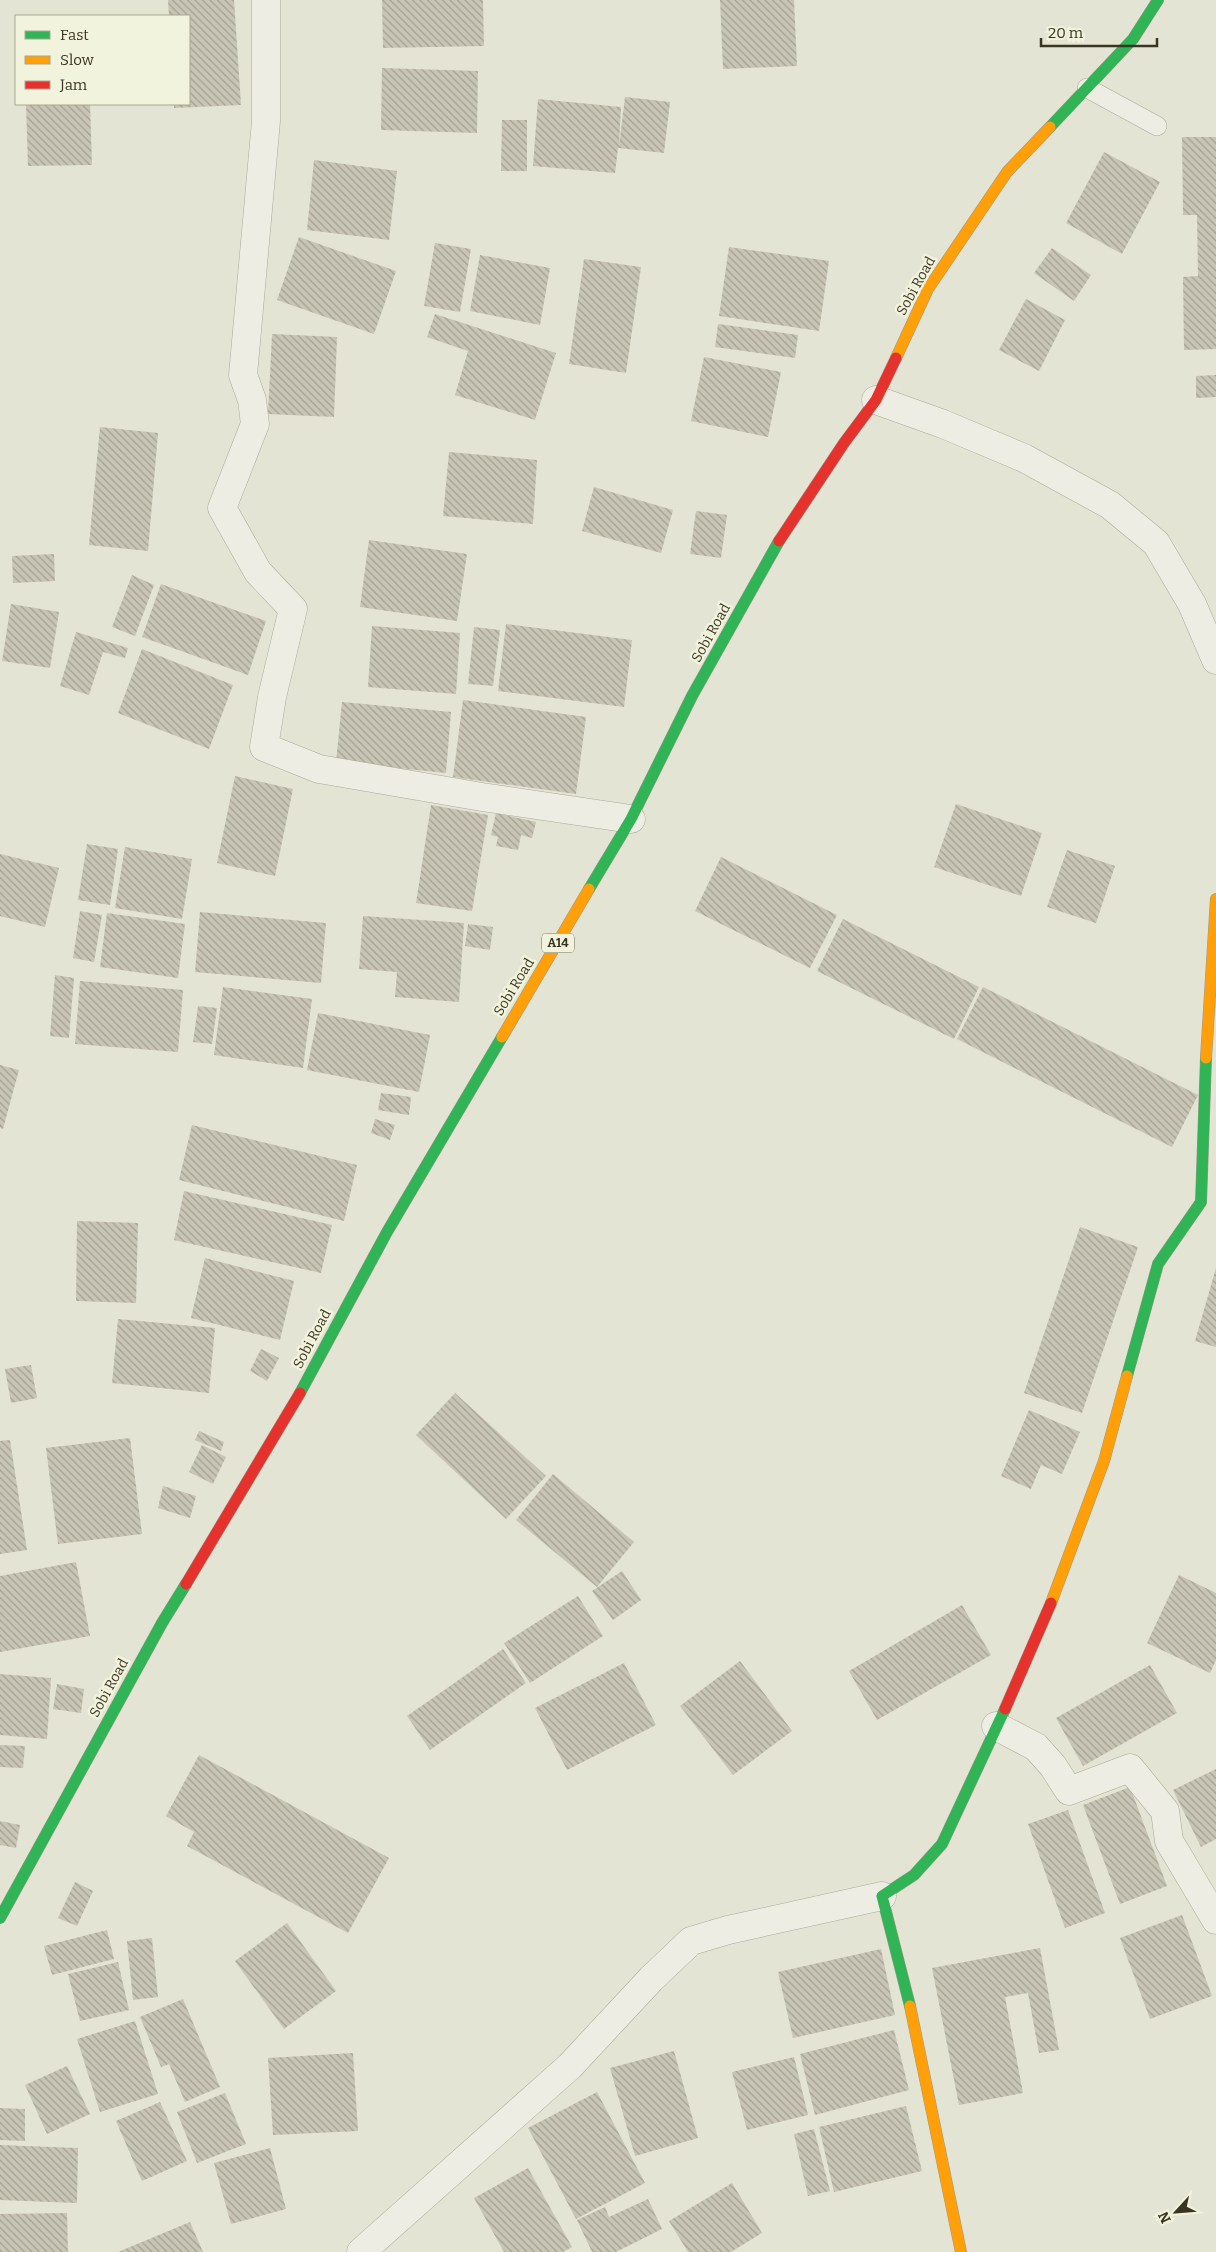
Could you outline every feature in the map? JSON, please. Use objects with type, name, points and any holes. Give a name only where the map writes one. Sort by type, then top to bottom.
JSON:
[{"type":"main road","name":"Sobi Road","points":[[0,1918],[162,1623],[297,1399],[387,1232],[631,819],[692,696],[784,533],[844,443],[876,400],[928,289],[1001,180],[1133,39],[1158,0]]},
{"type":"main road","points":[[961,2252],[918,2040],[882,1896],[914,1875],[942,1844],[1046,1614],[1104,1461],[1158,1264],[1209,1205],[1206,1046],[1216,898]]},
{"type":"street","points":[[266,0],[266,121],[243,375],[252,400],[256,424],[222,508],[258,572],[293,609],[272,696],[264,747],[319,769],[482,797],[631,819]]},
{"type":"street","points":[[876,400],[943,424],[1024,458],[1110,505],[1156,543],[1192,604],[1216,660]]},
{"type":"street","points":[[996,1726],[1036,1747],[1053,1766],[1069,1791],[1130,1768],[1165,1811],[1169,1841],[1216,1920]]},
{"type":"street","points":[[362,2252],[570,2066],[651,1979],[691,1941],[728,1930],[882,1896]]},
{"type":"lane","points":[[1087,88],[1157,126]]},
{"type":"building","points":[[168,0],[234,0],[241,105],[174,108],[174,105],[190,105],[190,15],[169,15]]},
{"type":"building","points":[[382,0],[483,0],[484,46],[383,48]]},
{"type":"building","points":[[720,0],[794,0],[797,66],[723,69]]},
{"type":"building","points":[[382,68],[478,71],[477,133],[381,130]]},
{"type":"building","points":[[625,97],[670,102],[664,153],[618,148],[615,173],[533,166],[538,99],[621,107],[619,146]]},
{"type":"building","points":[[26,105],[90,105],[92,165],[28,166]]},
{"type":"building","points":[[502,120],[527,120],[527,171],[501,171]]},
{"type":"building","points":[[1182,137],[1216,137],[1216,349],[1184,350],[1183,277],[1198,276],[1197,215],[1183,215]]},
{"type":"building","points":[[1104,152],[1160,182],[1122,254],[1066,223]]},
{"type":"building","points":[[314,160],[397,171],[389,240],[307,230]]},
{"type":"building","points":[[299,237],[396,271],[374,334],[277,300]]},
{"type":"building","points":[[435,243],[471,249],[460,312],[424,306]]},
{"type":"building","points":[[729,247],[829,261],[819,331],[719,316]]},
{"type":"building","points":[[1052,248],[1091,275],[1074,301],[1034,273]]},
{"type":"building","points":[[480,255],[550,268],[540,325],[470,311]]},
{"type":"building","points":[[584,259],[641,267],[626,373],[569,364]]},
{"type":"building","points":[[1026,299],[1065,320],[1039,371],[999,350]]},
{"type":"building","points":[[435,314],[556,353],[535,420],[455,395],[468,351],[427,337]]},
{"type":"building","points":[[718,324],[798,335],[795,358],[715,347]]},
{"type":"building","points":[[272,334],[337,337],[334,417],[268,414]]},
{"type":"building","points":[[704,357],[781,372],[768,437],[691,421]]},
{"type":"building","points":[[1216,375],[1216,397],[1196,398],[1196,376]]},
{"type":"building","points":[[100,427],[158,433],[148,551],[89,545]]},
{"type":"building","points":[[449,452],[537,460],[533,524],[443,516]]},
{"type":"building","points":[[594,487],[673,510],[661,553],[582,531]]},
{"type":"building","points":[[696,511],[727,515],[721,558],[690,554]]},
{"type":"building","points":[[369,540],[467,554],[457,621],[360,607]]},
{"type":"building","points":[[54,554],[55,581],[13,583],[12,556]]},
{"type":"building","points":[[132,575],[154,585],[135,636],[112,627]]},
{"type":"building","points":[[161,584],[266,621],[248,675],[142,637]]},
{"type":"building","points":[[11,604],[59,612],[50,668],[2,661]]},
{"type":"building","points":[[506,624],[632,640],[624,707],[498,691]]},
{"type":"building","points":[[372,626],[460,633],[456,694],[368,687]]},
{"type":"building","points":[[474,627],[500,630],[493,686],[468,684]]},
{"type":"building","points":[[76,632],[128,648],[125,658],[103,652],[89,695],[60,686]]},
{"type":"building","points":[[142,649],[233,685],[209,749],[118,713]]},
{"type":"building","points":[[463,700],[586,717],[576,794],[453,777]]},
{"type":"building","points":[[342,702],[451,712],[446,773],[336,762]]},
{"type":"building","points":[[235,776],[293,789],[275,876],[217,863]]},
{"type":"building","points":[[956,804],[1042,833],[1021,896],[934,867]]},
{"type":"building","points":[[431,805],[488,815],[472,911],[416,903]]},
{"type":"building","points":[[496,813],[536,822],[532,838],[521,835],[518,850],[496,846],[498,837],[491,835]]},
{"type":"building","points":[[87,844],[118,849],[110,905],[78,900]]},
{"type":"building","points":[[125,847],[192,859],[182,919],[115,908]]},
{"type":"building","points":[[1067,850],[1115,866],[1096,923],[1047,907]]},
{"type":"building","points":[[0,854],[59,868],[45,927],[0,916]]},
{"type":"building","points":[[721,857],[837,915],[810,968],[695,911]]},
{"type":"building","points":[[80,911],[102,915],[94,962],[73,958]]},
{"type":"building","points":[[200,912],[326,923],[321,983],[195,972]]},
{"type":"building","points":[[107,913],[185,924],[178,978],[100,967]]},
{"type":"building","points":[[363,916],[464,923],[459,1002],[395,997],[397,972],[359,969]]},
{"type":"building","points":[[843,919],[979,987],[954,1039],[817,971]]},
{"type":"building","points":[[468,924],[493,927],[490,950],[465,946]]},
{"type":"building","points":[[55,975],[74,978],[69,1038],[50,1036]]},
{"type":"building","points":[[80,981],[183,990],[178,1052],[75,1044]]},
{"type":"building","points":[[223,987],[312,999],[303,1068],[214,1055]]},
{"type":"building","points":[[983,987],[1198,1095],[1172,1147],[957,1039]]},
{"type":"building","points":[[198,1006],[217,1008],[212,1044],[193,1042]]},
{"type":"building","points":[[318,1013],[430,1035],[419,1092],[307,1070]]},
{"type":"building","points":[[0,1065],[19,1070],[3,1129],[0,1128]]},
{"type":"building","points":[[381,1093],[411,1097],[409,1115],[378,1110]]},
{"type":"building","points":[[375,1119],[395,1125],[390,1140],[371,1133]]},
{"type":"building","points":[[192,1125],[357,1165],[344,1221],[179,1180]]},
{"type":"building","points":[[184,1191],[332,1225],[321,1273],[174,1240]]},
{"type":"building","points":[[77,1221],[138,1223],[136,1303],[76,1301]]},
{"type":"building","points":[[1080,1227],[1138,1247],[1082,1413],[1024,1393]]},
{"type":"building","points":[[205,1258],[294,1281],[280,1340],[191,1318]]},
{"type":"building","points":[[1216,1268],[1216,1347],[1195,1341]]},
{"type":"building","points":[[118,1319],[215,1328],[209,1393],[112,1383]]},
{"type":"building","points":[[261,1349],[279,1358],[267,1381],[250,1371]]},
{"type":"building","points":[[31,1365],[37,1398],[11,1403],[5,1369]]},
{"type":"building","points":[[455,1393],[546,1476],[506,1519],[416,1435]]},
{"type":"building","points":[[1029,1410],[1080,1432],[1062,1474],[1041,1465],[1031,1489],[1001,1476]]},
{"type":"building","points":[[199,1431],[224,1442],[221,1451],[195,1440]]},
{"type":"building","points":[[130,1438],[142,1534],[58,1544],[46,1448]]},
{"type":"building","points":[[10,1440],[27,1550],[0,1554],[0,1441]]},
{"type":"building","points":[[202,1445],[226,1457],[213,1484],[189,1472]]},
{"type":"building","points":[[553,1474],[634,1542],[597,1587],[516,1520]]},
{"type":"building","points":[[163,1486],[196,1496],[190,1518],[158,1508]]},
{"type":"building","points":[[76,1562],[90,1636],[0,1652],[0,1576]]},
{"type":"building","points":[[622,1571],[641,1600],[613,1620],[592,1591]]},
{"type":"building","points":[[1179,1575],[1216,1593],[1216,1660],[1210,1673],[1147,1643]]},
{"type":"building","points":[[578,1596],[603,1636],[530,1683],[504,1643]]},
{"type":"building","points":[[962,1605],[991,1655],[877,1720],[849,1671]]},
{"type":"building","points":[[503,1649],[526,1683],[430,1750],[407,1716]]},
{"type":"building","points":[[740,1661],[792,1731],[733,1775],[680,1706]]},
{"type":"building","points":[[624,1663],[656,1725],[567,1770],[535,1708]]},
{"type":"building","points":[[1150,1665],[1177,1713],[1083,1766],[1056,1718]]},
{"type":"building","points":[[0,1674],[51,1678],[47,1739],[0,1735]]},
{"type":"building","points":[[57,1684],[84,1689],[81,1713],[53,1709]]},
{"type":"building","points":[[0,1745],[25,1746],[23,1768],[0,1767]]},
{"type":"building","points":[[199,1755],[389,1858],[348,1933],[187,1846],[194,1832],[166,1816]]},
{"type":"building","points":[[1216,1769],[1216,1839],[1201,1847],[1173,1790]]},
{"type":"building","points":[[1130,1787],[1167,1886],[1120,1904],[1083,1805]]},
{"type":"building","points":[[1068,1810],[1105,1913],[1065,1928],[1028,1824]]},
{"type":"building","points":[[0,1821],[20,1825],[16,1848],[0,1845]]},
{"type":"building","points":[[75,1882],[93,1891],[77,1926],[58,1918]]},
{"type":"building","points":[[1182,1915],[1212,1996],[1150,2019],[1120,1938]]},
{"type":"building","points":[[287,1923],[336,1991],[284,2029],[235,1961]]},
{"type":"building","points":[[107,1930],[114,1959],[52,1975],[44,1946]]},
{"type":"building","points":[[152,1938],[158,1997],[133,2000],[127,1941]]},
{"type":"building","points":[[1040,1948],[1059,2050],[1039,2053],[1028,1993],[1005,1997],[1023,2093],[959,2105],[932,1968]]},
{"type":"building","points":[[881,1949],[895,2015],[793,2038],[778,1972]]},
{"type":"building","points":[[118,1962],[129,2010],[80,2021],[68,1974]]},
{"type":"building","points":[[183,1999],[220,2087],[185,2102],[169,2064],[161,2067],[140,2017]]},
{"type":"building","points":[[135,2021],[158,2094],[100,2112],[77,2039]]},
{"type":"building","points":[[894,2030],[909,2090],[815,2115],[800,2054]]},
{"type":"building","points":[[674,2051],[698,2138],[635,2156],[610,2068]]},
{"type":"building","points":[[353,2053],[358,2131],[273,2135],[268,2058]]},
{"type":"building","points":[[794,2057],[808,2115],[747,2130],[732,2072]]},
{"type":"building","points":[[67,2066],[90,2114],[47,2134],[25,2085]]},
{"type":"building","points":[[597,2092],[645,2183],[576,2219],[528,2128]]},
{"type":"building","points":[[225,2093],[246,2144],[197,2163],[177,2112]]},
{"type":"building","points":[[160,2102],[187,2161],[142,2181],[116,2121]]},
{"type":"building","points":[[906,2106],[922,2171],[834,2192],[819,2127]]},
{"type":"building","points":[[0,2108],[25,2109],[25,2141],[0,2140]]},
{"type":"building","points":[[814,2129],[830,2191],[808,2196],[794,2134]]},
{"type":"building","points":[[0,2145],[78,2148],[77,2203],[0,2200]]},
{"type":"building","points":[[270,2148],[286,2209],[231,2224],[214,2163]]},
{"type":"building","points":[[528,2168],[572,2247],[563,2252],[504,2252],[474,2198]]},
{"type":"building","points":[[732,2183],[762,2233],[731,2252],[688,2252],[669,2221]]},
{"type":"building","points":[[648,2199],[662,2229],[616,2252],[592,2252],[577,2220],[605,2207],[609,2217]]},
{"type":"building","points":[[67,2213],[68,2252],[0,2252],[0,2214]]},
{"type":"building","points":[[190,2222],[203,2252],[118,2252]]},
{"type":"traffic: fast","points":[[1050,127],[1133,39],[1158,0]]},
{"type":"traffic: fast","points":[[589,889],[631,819],[692,696],[779,541]]},
{"type":"traffic: fast","points":[[300,1393],[387,1232],[502,1037]]},
{"type":"traffic: fast","points":[[1127,1376],[1158,1264],[1201,1202],[1206,1058]]},
{"type":"traffic: fast","points":[[0,1918],[162,1623],[186,1584]]},
{"type":"traffic: fast","points":[[910,2006],[882,1896],[914,1875],[942,1844],[1005,1709]]},
{"type":"traffic: slow","points":[[896,358],[928,289],[1007,172],[1050,127]]},
{"type":"traffic: slow","points":[[502,1037],[589,889]]},
{"type":"traffic: slow","points":[[1206,1058],[1216,899]]},
{"type":"traffic: slow","points":[[1051,1603],[1104,1461],[1127,1376]]},
{"type":"traffic: slow","points":[[910,2006],[961,2252]]},
{"type":"traffic: jam","points":[[779,541],[844,443],[876,400],[896,358]]},
{"type":"traffic: jam","points":[[186,1584],[300,1393]]},
{"type":"traffic: jam","points":[[1005,1709],[1051,1603]]}]
